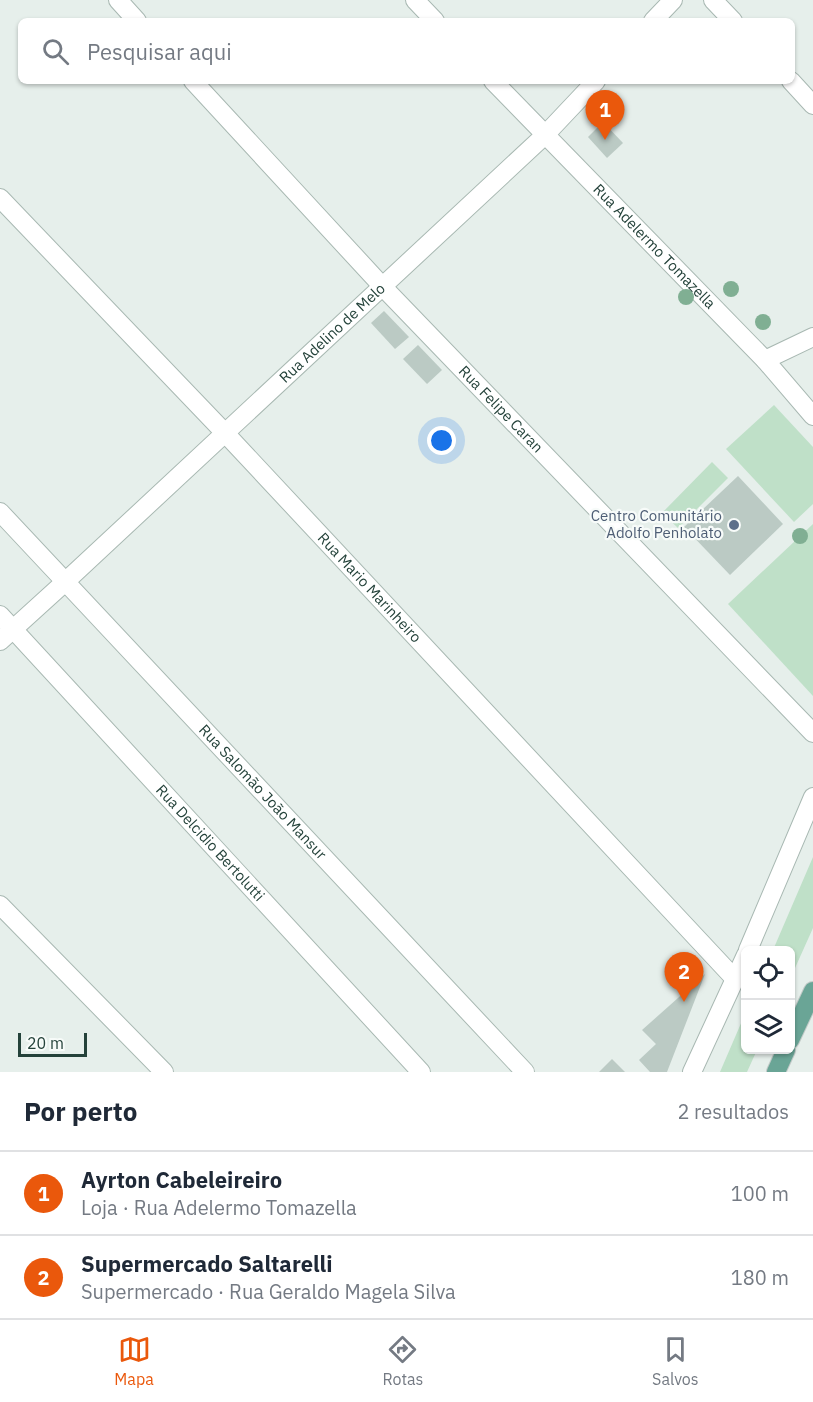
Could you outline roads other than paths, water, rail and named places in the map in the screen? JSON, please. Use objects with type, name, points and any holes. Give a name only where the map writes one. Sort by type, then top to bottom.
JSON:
[{"type":"main road","points":[[795,1029],[813,991]]},
{"type":"main road","points":[[776,1072],[784,1054]]},
{"type":"street","points":[[118,0],[134,18]]},
{"type":"street","points":[[415,0],[432,18]]},
{"type":"street","points":[[656,18],[674,0]]},
{"type":"street","points":[[713,0],[730,18]]},
{"type":"street","name":"Rua Felipe Caran","points":[[196,84],[383,286],[813,734]]},
{"type":"street","name":"Rua Adelermo Tomazella","points":[[496,84],[765,360],[813,416]]},
{"type":"street","name":"Rua Adelino de Melo","points":[[4,628],[65,582],[545,135],[593,84]]},
{"type":"street","points":[[794,84],[813,105]]},
{"type":"street","name":"Rua Mario Marinheiro","points":[[0,198],[225,433],[735,979]]},
{"type":"street","points":[[765,360],[813,337]]},
{"type":"street","name":"Rua Salomão João Mansur","points":[[0,512],[525,1072]]},
{"type":"street","name":"Rua Delcidio Bertolutti","points":[[4,628],[421,1072]]},
{"type":"street","points":[[750,946],[813,797]]},
{"type":"street","points":[[0,905],[164,1072]]},
{"type":"street","points":[[692,1072],[741,966]]},
{"type":"place","name":"Ayrton Cabeleireiro","points":[[605,140]]},
{"type":"place","name":"Centro Comunitário Adolfo Penholato","points":[[734,525]]},
{"type":"place","name":"Supermercado Saltarelli","points":[[684,1002]]}]
